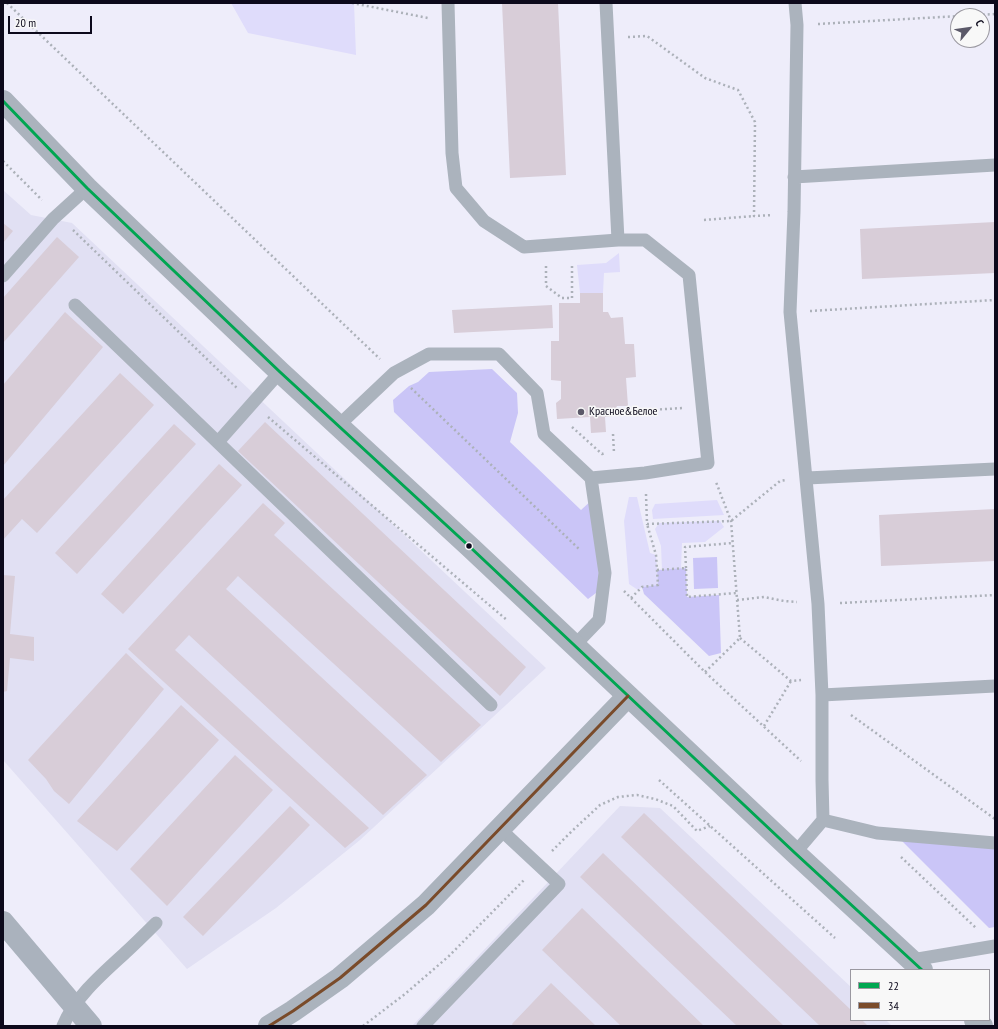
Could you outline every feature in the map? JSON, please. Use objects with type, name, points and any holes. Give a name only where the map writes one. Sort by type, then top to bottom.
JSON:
[{"type":"main road","points":[[3,922],[91,1026]]},
{"type":"street","points":[[3,101],[87,188],[280,372],[470,547],[574,646],[917,965]]},
{"type":"street","points":[[269,1026],[340,978],[426,905],[628,696]]},
{"type":"lane","points":[[448,3],[452,153],[456,188],[484,222],[524,247],[618,240],[645,240],[689,275],[708,463],[645,473],[591,478]]},
{"type":"lane","points":[[606,3],[618,240]]},
{"type":"lane","points":[[795,3],[797,25],[794,212],[790,312],[818,604],[822,695],[823,820],[795,852]]},
{"type":"lane","points":[[794,177],[995,165]]},
{"type":"lane","points":[[3,276],[53,220],[87,188]]},
{"type":"lane","points":[[75,305],[491,705]]},
{"type":"lane","points":[[338,426],[394,373],[429,354],[499,354],[537,393],[544,434],[591,478],[605,573],[599,620],[574,646]]},
{"type":"lane","points":[[218,442],[280,372]]},
{"type":"lane","points":[[807,478],[995,469]]},
{"type":"lane","points":[[822,695],[995,686]]},
{"type":"lane","points":[[823,820],[877,833],[995,843]]},
{"type":"lane","points":[[423,1026],[559,884],[500,829]]},
{"type":"lane","points":[[63,1026],[67,1017],[96,979],[156,923]]},
{"type":"lane","points":[[917,965],[995,946]]},
{"type":"path","points":[[7,3],[605,573],[705,672],[822,780]]},
{"type":"path","points":[[352,3],[449,23]]},
{"type":"path","points":[[797,25],[995,14]]},
{"type":"path","points":[[608,40],[647,36],[705,78],[738,90],[755,122],[754,216]]},
{"type":"path","points":[[704,220],[794,212]]},
{"type":"path","points":[[546,261],[546,286],[562,298],[572,298],[572,259]]},
{"type":"path","points":[[790,312],[995,300]]},
{"type":"path","points":[[650,410],[684,408]]},
{"type":"path","points":[[572,427],[602,454],[621,452]]},
{"type":"path","points":[[613,434],[614,453]]},
{"type":"path","points":[[708,463],[731,521],[740,638],[791,681],[821,677]]},
{"type":"path","points":[[631,598],[642,587],[658,585],[656,555],[647,524],[645,473]]},
{"type":"path","points":[[647,524],[731,521],[780,481],[807,478]]},
{"type":"path","points":[[733,543],[685,547],[687,597],[736,593]]},
{"type":"path","points":[[657,570],[686,568]]},
{"type":"path","points":[[737,600],[764,597],[784,602],[818,604],[995,595]]},
{"type":"path","points":[[705,672],[740,638]]},
{"type":"path","points":[[764,726],[791,681]]},
{"type":"path","points":[[822,695],[995,819]]},
{"type":"path","points":[[659,780],[834,938]]},
{"type":"path","points":[[877,833],[978,930]]},
{"type":"shaded area","points":[[231,3],[354,3],[356,55],[248,33]]},
{"type":"shaded area","points":[[3,190],[31,215],[72,223],[546,668],[360,840],[276,908],[187,969],[3,760]]},
{"type":"shaded area","points":[[619,253],[620,272],[604,273],[603,293],[580,293],[577,265],[606,263]]},
{"type":"shaded area","points":[[492,369],[517,393],[518,413],[510,442],[581,510],[594,498],[600,590],[588,599],[394,412],[393,400],[409,386],[418,382],[429,372]]},
{"type":"shaded area","points":[[629,497],[637,497],[650,553],[656,555],[658,585],[642,587],[638,590],[629,584],[624,521]]},
{"type":"shaded area","points":[[717,500],[724,515],[653,519],[652,510],[655,504]]},
{"type":"shaded area","points":[[720,521],[724,527],[705,542],[682,543],[681,569],[662,570],[661,546],[655,529],[659,523]]},
{"type":"shaded area","points":[[717,557],[718,588],[694,589],[693,558]]},
{"type":"shaded area","points":[[686,568],[687,597],[719,595],[721,653],[709,656],[644,594],[642,587],[658,585],[657,570]]},
{"type":"shaded area","points":[[620,806],[660,808],[850,986],[850,1021],[887,1021],[892,1026],[412,1026]]},
{"type":"shaded area","points":[[895,834],[995,843],[995,927],[989,928]]},
{"type":"building","points":[[502,3],[558,3],[566,175],[510,178]]},
{"type":"building","points":[[995,222],[995,273],[862,279],[860,229]]},
{"type":"building","points":[[3,223],[13,231],[3,243]]},
{"type":"building","points":[[57,237],[79,257],[3,343],[3,298]]},
{"type":"building","points":[[580,293],[603,293],[603,312],[608,312],[611,318],[623,317],[625,344],[634,344],[636,377],[626,378],[628,406],[617,406],[613,416],[605,417],[606,432],[591,433],[590,417],[557,419],[556,403],[561,399],[561,381],[551,380],[551,341],[559,341],[559,303],[580,303]]},
{"type":"building","points":[[552,305],[553,328],[454,333],[452,310]]},
{"type":"building","points":[[65,312],[103,347],[3,466],[3,385]]},
{"type":"building","points":[[120,373],[154,405],[37,533],[22,519],[3,540],[3,500]]},
{"type":"building","points":[[265,422],[526,667],[500,696],[238,451]]},
{"type":"building","points":[[174,424],[196,444],[77,574],[55,553]]},
{"type":"building","points":[[219,464],[242,485],[123,614],[101,594]]},
{"type":"building","points":[[263,503],[285,523],[274,535],[481,725],[441,762],[238,576],[226,589],[427,775],[383,815],[189,635],[175,650],[369,828],[345,848],[128,649]]},
{"type":"building","points":[[995,509],[995,561],[881,566],[879,515]]},
{"type":"building","points":[[3,575],[15,576],[10,634],[34,637],[34,661],[10,658],[7,691],[3,692]]},
{"type":"building","points":[[126,653],[164,689],[69,804],[54,791],[46,779],[28,760]]},
{"type":"building","points":[[181,705],[219,740],[117,851],[77,821]]},
{"type":"building","points":[[235,755],[273,790],[167,906],[130,869]]},
{"type":"building","points":[[290,806],[310,825],[203,936],[183,917]]},
{"type":"building","points":[[644,813],[850,1009],[850,1021],[863,1021],[868,1026],[820,1026],[621,837]]},
{"type":"building","points":[[603,853],[784,1026],[737,1026],[580,877]]},
{"type":"building","points":[[582,908],[704,1026],[621,1026],[542,950]]},
{"type":"building","points":[[551,983],[596,1026],[513,1026],[512,1024]]},
{"type":"transit line","name":"22","points":[[3,101],[87,188],[280,372],[470,547],[795,853],[921,969]]},
{"type":"transit line","name":"34","points":[[269,1026],[340,978],[426,905],[628,696]]},
{"type":"place","name":"Красное&Белое","points":[[581,412]]}]
